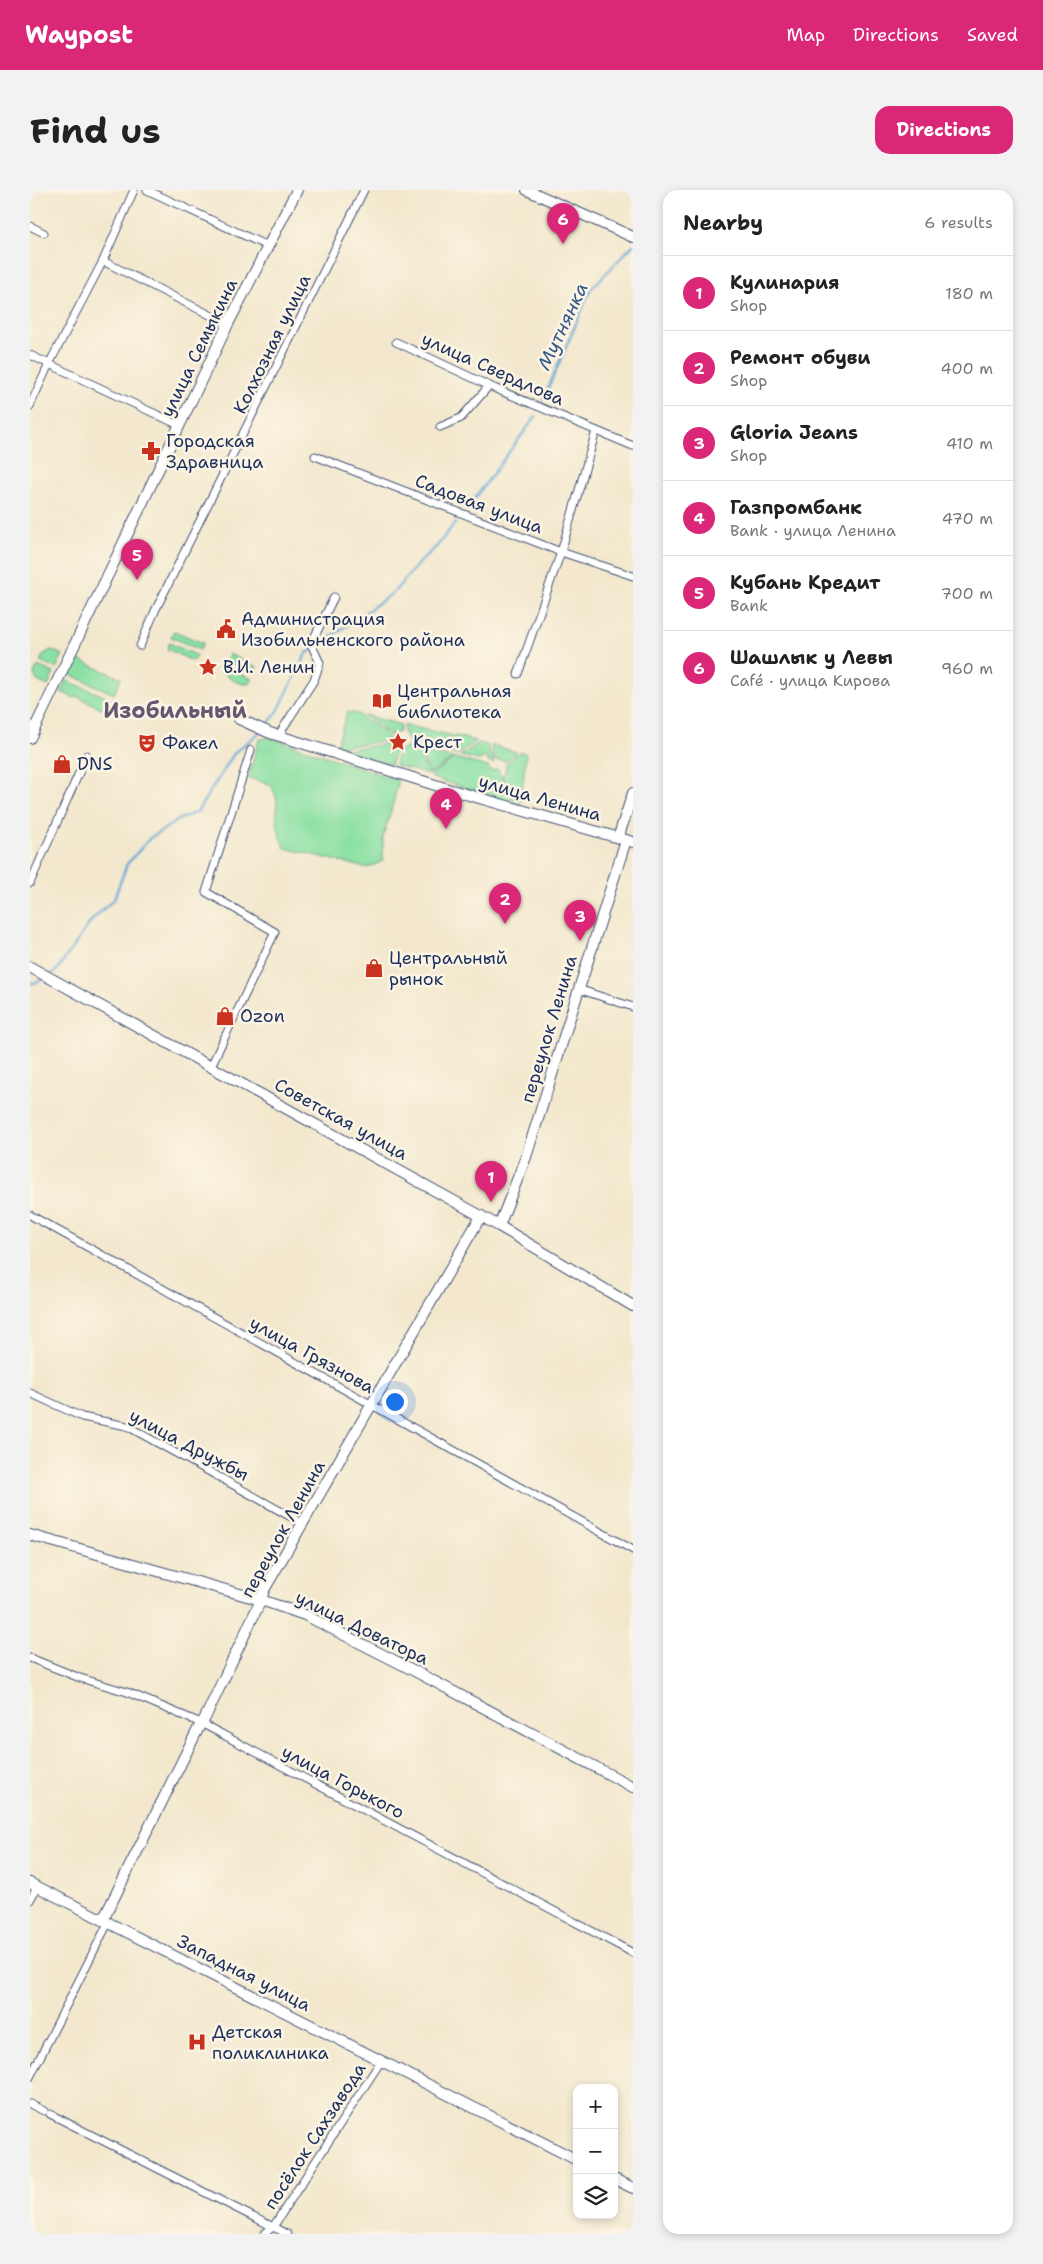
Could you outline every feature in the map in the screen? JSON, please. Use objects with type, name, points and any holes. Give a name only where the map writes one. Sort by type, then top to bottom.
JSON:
[{"type":"street","points":[[30,406],[49,364],[103,261],[134,190]]},
{"type":"street","points":[[147,190],[267,246]]},
{"type":"street","name":"улица Семыкина","points":[[30,738],[228,324],[297,190]]},
{"type":"street","name":"Колхозная улица","points":[[140,646],[155,611],[364,190]]},
{"type":"street","points":[[527,190],[633,237]]},
{"type":"street","points":[[30,226],[44,233]]},
{"type":"street","points":[[103,261],[228,324]]},
{"type":"street","name":"улица Свердлова","points":[[396,342],[489,386],[633,446]]},
{"type":"street","points":[[30,354],[179,425]]},
{"type":"street","points":[[440,427],[461,418],[489,386]]},
{"type":"street","points":[[518,674],[561,552],[596,431]]},
{"type":"street","name":"Садовая улица","points":[[315,456],[561,552],[633,576]]},
{"type":"street","points":[[274,734],[314,680],[320,663],[310,644],[334,598]]},
{"type":"street","name":"улица Ленина","points":[[239,719],[274,734],[448,789],[626,840]]},
{"type":"street","points":[[211,1066],[275,932],[206,892],[250,750]]},
{"type":"street","points":[[30,882],[87,755]]},
{"type":"street","name":"переулок Ленина","points":[[500,1226],[526,1157],[626,840],[633,793]]},
{"type":"street","name":"Советская улица","points":[[34,970],[500,1226],[633,1306]]},
{"type":"street","points":[[578,989],[633,1007]]},
{"type":"street","name":"улица Грязнова","points":[[30,1215],[633,1550]]},
{"type":"street","name":"переулок Ленина","points":[[30,2078],[204,1720],[264,1590],[481,1216]]},
{"type":"street","name":"улица Дружбы","points":[[30,1393],[82,1417],[127,1426],[302,1523]]},
{"type":"street","name":"улица Доватора","points":[[30,1534],[261,1600],[314,1620],[633,1787]]},
{"type":"street","name":"улица Горького","points":[[30,1658],[80,1678],[127,1692],[201,1723],[633,1953]]},
{"type":"street","points":[[30,1900],[34,1885]]},
{"type":"street","name":"Западная улица","points":[[34,1885],[573,2158]]},
{"type":"street","name":"посёлок Сахзавода","points":[[264,2234],[273,2227],[381,2061]]},
{"type":"street","points":[[30,2104],[287,2234]]},
{"type":"street","points":[[618,2181],[633,2188]]},
{"type":"green space","points":[[174,631],[203,643],[200,650],[171,637]]},
{"type":"green space","points":[[169,643],[198,656],[192,661],[167,649]]},
{"type":"green space","points":[[51,650],[63,655],[56,668],[40,661],[44,654]]},
{"type":"green space","points":[[229,654],[257,667],[254,673],[226,661]]},
{"type":"green space","points":[[76,659],[121,678],[114,694],[69,674]]},
{"type":"green space","points":[[38,666],[54,673],[48,686],[37,681],[34,674]]},
{"type":"green space","points":[[223,666],[252,679],[251,683],[243,684],[226,676],[221,670]]},
{"type":"green space","points":[[66,680],[111,699],[107,711],[76,696],[75,698],[61,692]]},
{"type":"green space","points":[[347,712],[358,714],[389,736],[388,741],[336,747]]},
{"type":"green space","points":[[364,715],[401,725],[399,732],[391,735]]},
{"type":"green space","points":[[404,725],[477,741],[457,755],[450,753],[448,750],[432,749],[429,744],[424,746],[409,742],[403,732]]},
{"type":"green space","points":[[268,737],[398,780],[383,837],[383,861],[367,868],[285,848],[278,831],[277,801],[274,791],[270,784],[248,778],[259,740]]},
{"type":"green space","points":[[479,743],[487,745],[494,764],[488,762],[485,757],[479,760],[460,756]]},
{"type":"green space","points":[[388,744],[394,752],[391,765],[343,750]]},
{"type":"green space","points":[[491,745],[517,752],[505,762],[494,760]]},
{"type":"green space","points":[[408,747],[415,748],[429,775],[395,765],[398,752]]},
{"type":"green space","points":[[418,749],[433,753],[435,757],[439,755],[453,758],[430,774]]},
{"type":"green space","points":[[520,752],[525,753],[526,756],[521,801],[515,803],[502,775],[505,772],[506,764]]},
{"type":"green space","points":[[455,758],[488,767],[491,771],[498,769],[512,802],[432,778],[431,775]]},
{"type":"waterway","name":"Мутнянка","points":[[543,400],[591,289],[633,245]]},
{"type":"waterway","name":"Мутнянка","points":[[466,510],[536,416]]},
{"type":"waterway","name":"Мутнянка","points":[[266,727],[278,711],[306,654],[393,593],[418,564],[437,546],[455,523]]},
{"type":"waterway","name":"Мутнянка","points":[[50,975],[57,970],[92,920],[114,899],[127,864],[150,838],[180,819],[197,812],[235,752],[260,732]]},
{"type":"waterway","name":"Мутнянка","points":[[30,983],[36,983],[45,978]]},
{"type":"place","name":"Шашлык у Левы","points":[[563,244]]},
{"type":"place","name":"Городская Здравница","points":[[151,451]]},
{"type":"place","name":"Кубань Кредит","points":[[137,580]]},
{"type":"place","name":"Администрация Изобильненского района","points":[[226,629]]},
{"type":"place","name":"В.И. Ленин","points":[[208,667]]},
{"type":"place","name":"Центральная библиотека","points":[[382,701]]},
{"type":"place","name":"Крест","points":[[398,742]]},
{"type":"place","name":"Факел","points":[[147,743]]},
{"type":"place","name":"DNS","points":[[62,764]]},
{"type":"place","name":"Газпромбанк","points":[[446,829]]},
{"type":"place","name":"Ремонт обуви","points":[[505,924]]},
{"type":"place","name":"Gloria Jeans","points":[[580,941]]},
{"type":"place","name":"Центральный рынок","points":[[374,968]]},
{"type":"place","name":"Ozon","points":[[225,1016]]},
{"type":"place","name":"Кулинария","points":[[491,1202]]},
{"type":"place","name":"Детская поликлиника","points":[[197,2042]]},
{"type":"district","name":"Изобильный","points":[[175,710]]}]
